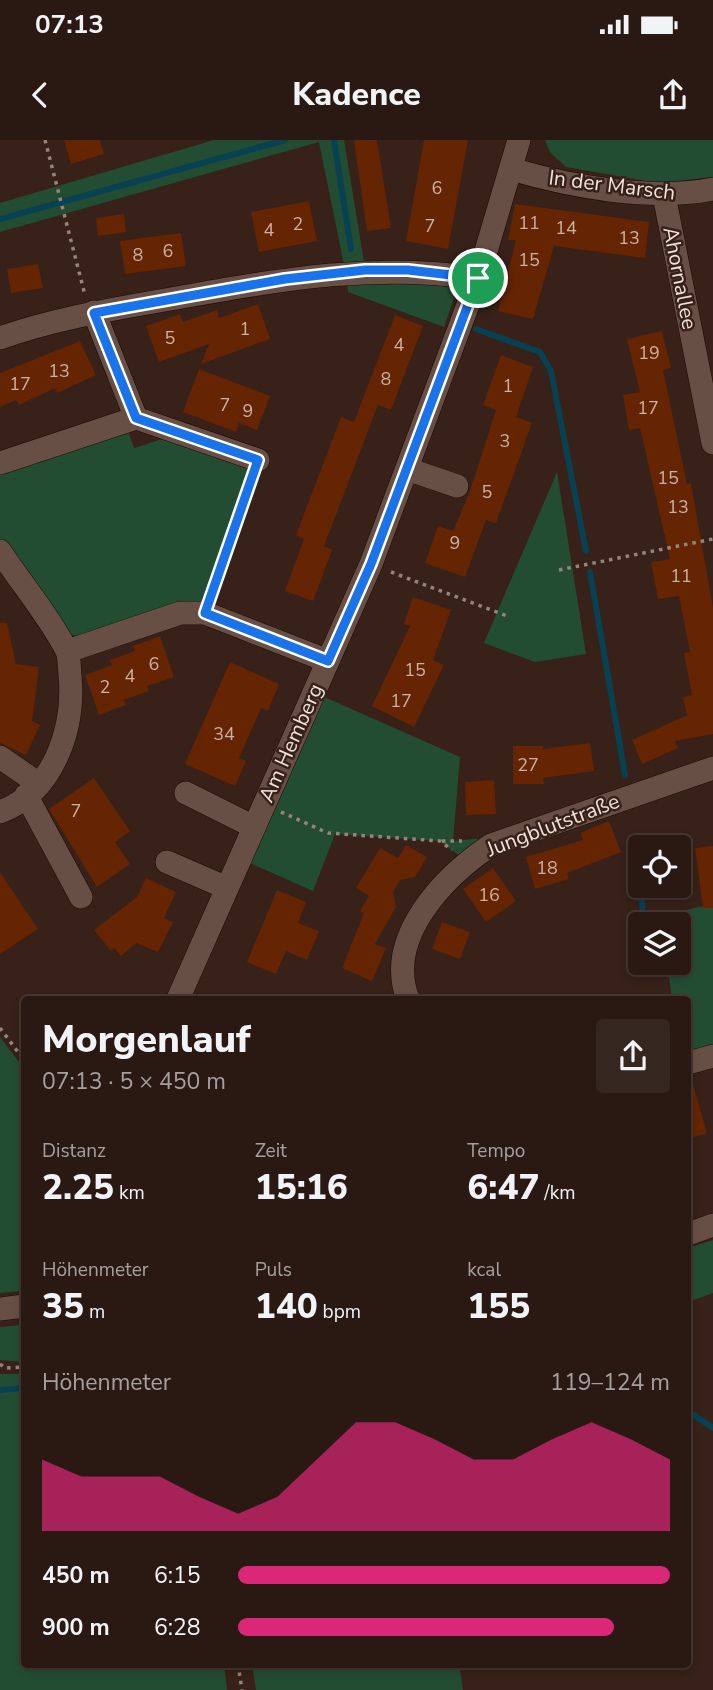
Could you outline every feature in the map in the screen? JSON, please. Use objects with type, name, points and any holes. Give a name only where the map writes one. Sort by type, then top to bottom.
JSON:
[{"type":"street","name":"Am Hemberg","points":[[179,996],[371,564],[478,278],[519,140]]},
{"type":"street","name":"In der Marsch","points":[[512,169],[545,179],[664,195],[713,189]]},
{"type":"street","name":"Ahornallee","points":[[664,195],[713,443]]},
{"type":"street","points":[[0,338],[92,313],[285,279],[365,270],[408,270],[478,278]]},
{"type":"street","points":[[92,313],[136,418]]},
{"type":"street","points":[[0,463],[136,418],[258,460]]},
{"type":"street","points":[[407,469],[457,486]]},
{"type":"street","points":[[0,551],[68,651],[71,684],[69,718],[60,754],[33,789],[0,813]]},
{"type":"street","points":[[68,651],[180,613],[205,613],[328,661]]},
{"type":"street","points":[[0,757],[33,789],[81,897]]},
{"type":"street","name":"Jungblutstraße","points":[[408,996],[404,964],[412,929],[434,894],[467,861],[491,845],[713,768]]},
{"type":"street","points":[[186,793],[254,827]]},
{"type":"street","points":[[167,862],[227,888]]},
{"type":"street","points":[[691,1062],[713,1056]]},
{"type":"street","points":[[691,1233],[713,1225]]},
{"type":"street","points":[[0,1309],[21,1306]]},
{"type":"path","points":[[45,140],[92,313]]},
{"type":"path","points":[[205,613],[258,460]]},
{"type":"path","points":[[559,570],[713,539]]},
{"type":"path","points":[[371,564],[510,617]]},
{"type":"path","points":[[264,805],[328,833],[440,841],[467,861]]},
{"type":"path","points":[[0,1028],[21,1056]]},
{"type":"path","points":[[0,1364],[5,1368],[21,1367]]},
{"type":"path","points":[[239,1668],[242,1690]]},
{"type":"green space","points":[[214,140],[344,140],[364,262],[344,265],[319,142],[0,232],[0,203]]},
{"type":"green space","points":[[545,140],[713,140],[713,177],[657,183],[566,167],[550,152]]},
{"type":"green space","points":[[366,278],[450,286],[454,298],[444,327],[348,292],[347,280]]},
{"type":"green space","points":[[127,428],[134,448],[172,436],[251,464],[201,605],[76,636],[67,633],[0,541],[0,468]]},
{"type":"green space","points":[[557,472],[586,654],[535,662],[484,643]]},
{"type":"green space","points":[[322,696],[460,757],[453,841],[518,835],[467,861],[439,841],[335,834],[313,891],[248,862]]},
{"type":"green space","points":[[713,904],[713,1056],[691,1062],[691,996],[672,996],[669,975],[691,975],[691,912],[677,912]]},
{"type":"green space","points":[[0,1037],[21,1065],[21,1291],[0,1293]]},
{"type":"green space","points":[[713,1240],[713,1293],[691,1301],[691,1247]]},
{"type":"green space","points":[[21,1325],[21,1362],[0,1360],[0,1327]]},
{"type":"green space","points":[[0,1374],[21,1374],[21,1668],[224,1668],[227,1690],[0,1690]]},
{"type":"green space","points":[[253,1668],[460,1668],[463,1690],[256,1690]]},
{"type":"building","points":[[64,140],[100,140],[104,154],[71,164]]},
{"type":"building","points":[[354,140],[377,140],[391,228],[367,231]]},
{"type":"building","points":[[424,140],[468,140],[448,249],[406,241]]},
{"type":"building","points":[[309,201],[317,241],[259,252],[251,212]]},
{"type":"building","points":[[515,204],[649,222],[645,258],[554,246],[533,319],[498,311],[516,240],[508,240]]},
{"type":"building","points":[[124,214],[126,232],[98,236],[96,218]]},
{"type":"building","points":[[181,233],[186,266],[125,274],[120,241]]},
{"type":"building","points":[[38,264],[43,288],[11,293],[7,269]]},
{"type":"building","points":[[258,304],[270,339],[201,364],[209,344],[159,362],[146,326],[180,314],[183,322],[217,310],[219,318]]},
{"type":"building","points":[[395,315],[423,326],[391,410],[378,405],[324,546],[332,550],[313,601],[285,591],[304,539],[296,535],[341,417],[354,422]]},
{"type":"building","points":[[662,331],[671,368],[663,370],[687,484],[691,483],[713,608],[713,734],[675,741],[678,748],[642,764],[632,740],[687,715],[683,697],[692,695],[684,653],[690,652],[679,596],[658,599],[651,562],[670,559],[640,428],[629,430],[623,395],[640,392],[627,339]]},
{"type":"building","points":[[80,341],[96,375],[57,393],[55,388],[19,405],[16,400],[0,407],[0,373]]},
{"type":"building","points":[[501,355],[533,367],[516,417],[532,423],[496,523],[486,520],[465,577],[425,563],[438,526],[453,531],[470,491],[496,410],[483,405]]},
{"type":"building","points":[[199,369],[270,396],[257,430],[239,423],[236,432],[183,412]]},
{"type":"building","points":[[413,597],[451,610],[433,660],[444,665],[414,727],[372,706],[410,626],[404,624]]},
{"type":"building","points":[[0,623],[7,623],[16,664],[39,667],[32,721],[40,725],[26,755],[0,743]]},
{"type":"building","points":[[160,636],[174,677],[147,686],[149,691],[124,700],[126,705],[99,715],[85,675],[112,665],[110,660],[135,651],[133,646]]},
{"type":"building","points":[[230,662],[279,684],[268,711],[261,708],[239,758],[246,761],[235,786],[185,764]]},
{"type":"building","points":[[590,743],[594,771],[543,778],[544,784],[513,784],[513,746],[543,746],[543,749]]},
{"type":"building","points":[[94,778],[130,831],[115,842],[130,864],[97,887],[49,809]]},
{"type":"building","points":[[494,780],[496,814],[466,815],[465,782]]},
{"type":"building","points":[[609,821],[621,852],[567,873],[569,879],[535,889],[526,857],[583,840],[580,833]]},
{"type":"building","points":[[406,845],[427,857],[415,877],[400,880],[393,892],[396,907],[375,944],[386,948],[372,981],[342,968],[364,913],[360,911],[369,896],[356,888],[380,848],[398,858]]},
{"type":"building","points":[[713,846],[713,908],[703,908],[695,848]]},
{"type":"building","points":[[493,868],[516,901],[486,922],[463,889]]},
{"type":"building","points":[[0,872],[38,929],[0,954]]},
{"type":"building","points":[[146,878],[176,892],[164,918],[173,922],[158,952],[136,943],[121,956],[114,948],[111,951],[94,930],[137,897]]},
{"type":"building","points":[[277,890],[306,902],[298,923],[319,931],[307,960],[286,951],[276,974],[247,962]]},
{"type":"building","points":[[442,922],[470,932],[460,959],[432,949]]},
{"type":"building","points":[[691,1081],[707,1133],[691,1138]]},
{"type":"waterway","points":[[0,219],[285,140]]},
{"type":"waterway","points":[[334,140],[351,249]]},
{"type":"waterway","points":[[476,329],[540,352],[551,371],[586,551]]},
{"type":"waterway","points":[[590,572],[625,775]]},
{"type":"waterway","points":[[641,898],[643,912]]},
{"type":"waterway","points":[[0,1390],[21,1388]]},
{"type":"waterway","points":[[691,1413],[713,1428]]},
{"type":"route","points":[[365,270],[408,270],[478,278],[371,564],[328,661],[205,613],[258,460],[136,418],[94,313],[285,279],[365,270]]}]
